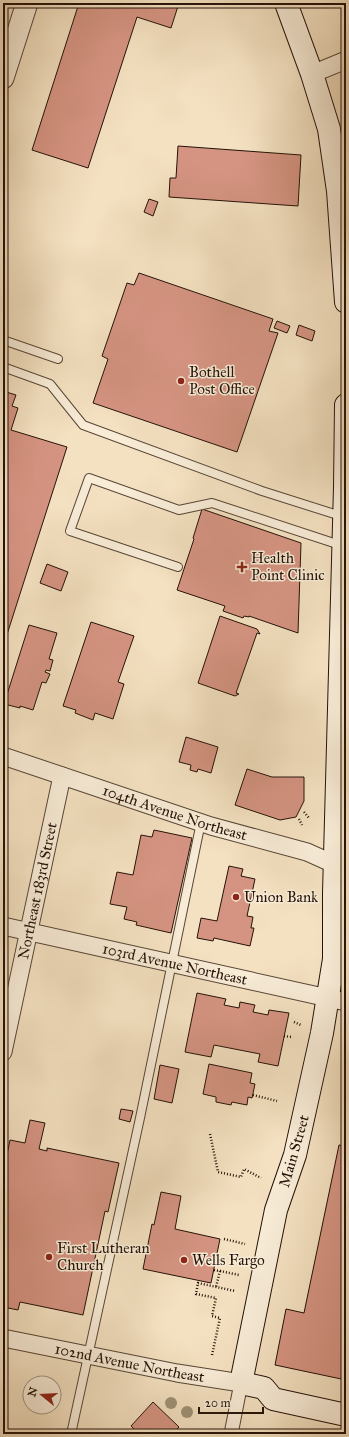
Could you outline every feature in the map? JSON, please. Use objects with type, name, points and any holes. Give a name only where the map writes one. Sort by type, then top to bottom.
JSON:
[{"type":"main road","points":[[286,3],[312,74],[329,129],[338,191],[346,302]]},
{"type":"main road","name":"Main Street","points":[[241,1383],[276,1210],[295,1155],[313,1081],[338,999],[334,959],[341,866],[346,405]]},
{"type":"main road","name":"102nd Avenue Northeast","points":[[241,1383],[264,1388],[273,1399],[346,1415]]},
{"type":"street","points":[[3,78],[27,3]]},
{"type":"street","points":[[312,74],[346,60]]},
{"type":"street","name":"104th Avenue Northeast","points":[[3,756],[200,822],[307,852],[341,866]]},
{"type":"street","name":"Northeast 183rd Street","points":[[3,1052],[62,776]]},
{"type":"street","name":"103rd Avenue Northeast","points":[[3,926],[338,999]]},
{"type":"street","name":"102nd Avenue Northeast","points":[[3,1338],[217,1380],[241,1383]]},
{"type":"street","name":"Main Street","points":[[231,1434],[241,1383]]},
{"type":"lane","points":[[3,340],[58,359]]},
{"type":"lane","points":[[3,367],[50,384],[83,425],[262,491],[344,518]]},
{"type":"lane","points":[[178,568],[70,531],[89,478],[179,510],[212,503],[344,546]]},
{"type":"lane","points":[[71,1434],[87,1355],[140,1118],[200,822]]},
{"type":"path","points":[[304,812],[309,818]]},
{"type":"path","points":[[299,819],[302,825]]},
{"type":"path","points":[[284,1036],[291,1037]]},
{"type":"path","points":[[253,1095],[277,1101]]},
{"type":"path","points":[[210,1134],[218,1172],[241,1177],[244,1169],[260,1178]]},
{"type":"path","points":[[224,1239],[245,1244]]},
{"type":"path","points":[[214,1270],[239,1275]]},
{"type":"path","points":[[216,1287],[220,1271]]},
{"type":"path","points":[[212,1355],[220,1318],[212,1316],[216,1298],[196,1294],[198,1283],[235,1290]]},
{"type":"building","points":[[79,3],[179,3],[171,28],[137,17],[88,168],[32,150]]},
{"type":"building","points":[[178,146],[301,155],[298,206],[169,197],[170,178],[176,178]]},
{"type":"building","points":[[149,199],[158,202],[153,216],[144,212]]},
{"type":"building","name":"Bothell Post Office","points":[[139,273],[273,319],[269,331],[278,333],[237,452],[93,403],[108,359],[102,356],[127,283],[134,285]]},
{"type":"building","points":[[277,321],[290,326],[287,333],[274,328]]},
{"type":"building","points":[[299,325],[315,331],[312,341],[296,335]]},
{"type":"building","points":[[3,391],[16,395],[12,406],[18,408],[11,430],[67,447],[3,647],[3,467],[5,462],[3,461]]},
{"type":"building","name":"Health Point Clinic","points":[[202,509],[301,543],[298,633],[249,616],[244,616],[243,618],[223,611],[225,606],[177,590],[194,539],[193,538]]},
{"type":"building","points":[[47,564],[68,572],[61,591],[40,583]]},
{"type":"building","points":[[220,616],[257,629],[260,634],[257,633],[236,693],[239,694],[235,696],[198,683]]},
{"type":"building","points":[[91,622],[134,636],[118,682],[124,684],[113,719],[95,713],[93,720],[75,713],[76,710],[63,706]]},
{"type":"building","points":[[29,625],[57,633],[49,659],[53,660],[50,671],[46,670],[45,672],[50,674],[46,683],[42,682],[33,710],[20,706],[20,708],[4,704]]},
{"type":"building","points":[[186,737],[218,747],[211,773],[198,769],[197,772],[190,770],[191,765],[179,762]]},
{"type":"building","points":[[247,769],[272,777],[304,777],[304,801],[296,817],[280,820],[235,805]]},
{"type":"building","points":[[154,830],[192,838],[171,933],[136,925],[137,922],[124,919],[127,907],[110,904],[117,872],[133,875],[141,835],[152,837]]},
{"type":"building","name":"Union Bank","points":[[229,866],[243,869],[241,876],[255,879],[247,916],[253,917],[251,928],[254,928],[250,946],[214,938],[213,941],[197,938],[201,918],[217,921]]},
{"type":"building","points":[[197,993],[226,999],[224,1005],[239,1008],[240,1002],[255,1005],[253,1012],[268,1015],[269,1010],[289,1013],[278,1066],[258,1062],[260,1054],[214,1045],[211,1057],[185,1052]]},
{"type":"building","points":[[209,1064],[252,1073],[250,1083],[255,1084],[252,1098],[248,1097],[247,1105],[232,1102],[231,1105],[216,1102],[216,1097],[203,1094]]},
{"type":"building","points":[[160,1065],[179,1069],[172,1103],[154,1099]]},
{"type":"building","points":[[121,1109],[133,1111],[130,1122],[119,1119]]},
{"type":"building","name":"First Lutheran Church","points":[[30,1120],[45,1123],[39,1149],[47,1151],[47,1148],[119,1163],[108,1212],[105,1211],[83,1315],[20,1302],[18,1310],[3,1307],[3,1173],[10,1140],[25,1143]]},
{"type":"building","points":[[339,1145],[346,1146],[346,1380],[275,1365],[286,1309],[304,1313]]},
{"type":"building","points":[[161,1192],[181,1196],[175,1229],[220,1239],[211,1283],[143,1269],[152,1224],[154,1225]]},
{"type":"building","points":[[153,1402],[179,1427],[177,1429],[186,1431],[185,1434],[139,1434],[131,1426]]},
{"type":"place","name":"Bothell Post Office","points":[[181,381]]},
{"type":"place","name":"Health Point Clinic","points":[[242,567]]},
{"type":"place","name":"Union Bank","points":[[236,897]]},
{"type":"place","name":"First Lutheran Church","points":[[49,1257]]},
{"type":"place","name":"Wells Fargo","points":[[184,1260]]}]
